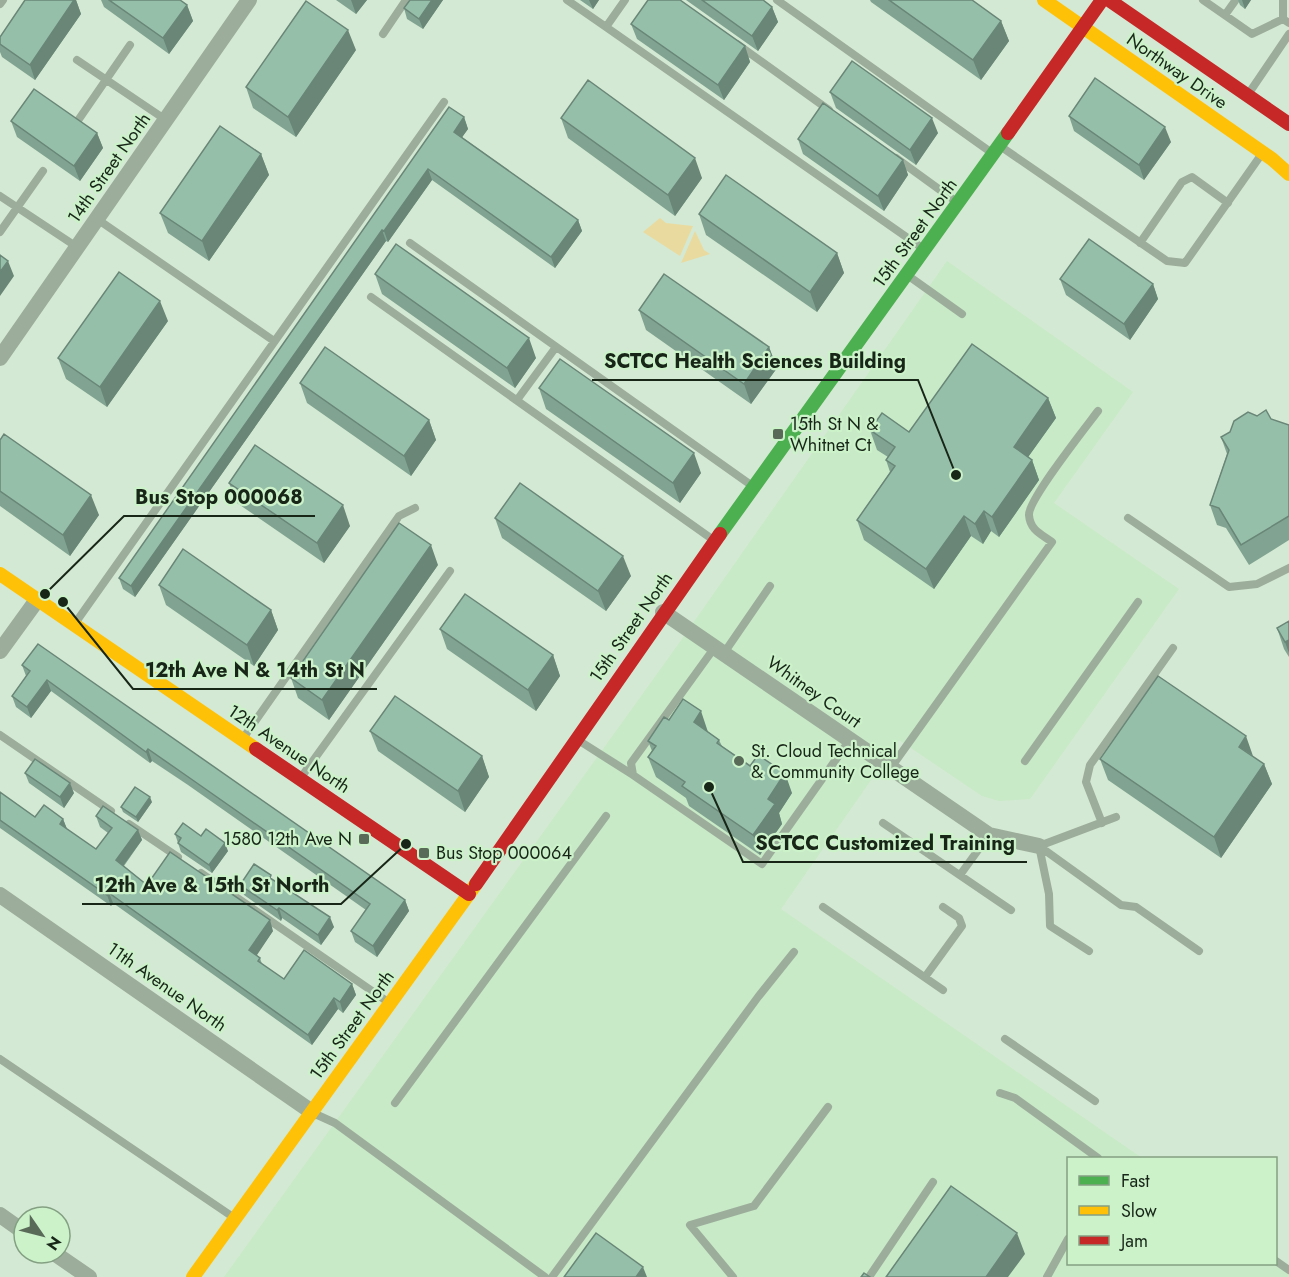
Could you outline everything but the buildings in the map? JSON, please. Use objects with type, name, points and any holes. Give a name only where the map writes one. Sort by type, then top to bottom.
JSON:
[{"type":"street","name":"14th Street North","points":[[0,358],[249,0]]},
{"type":"street","name":"Northway Drive","points":[[1044,0],[1263,152],[1289,174]]},
{"type":"street","name":"15th Street North","points":[[193,1277],[469,894],[663,612],[908,275],[1102,0]]},
{"type":"street","name":"Northway Drive","points":[[1108,0],[1289,124]]},
{"type":"street","name":"12th Avenue North","points":[[0,574],[469,894]]},
{"type":"street","points":[[0,651],[38,600]]},
{"type":"street","name":"Whitney Court","points":[[663,612],[890,770],[989,835],[1040,846]]},
{"type":"street","name":"11th Avenue North","points":[[0,895],[312,1112]]},
{"type":"street","points":[[72,1265],[89,1277]]},
{"type":"lane","points":[[0,4],[3,0]]},
{"type":"lane","points":[[383,34],[406,0]]},
{"type":"lane","points":[[567,0],[925,251]]},
{"type":"lane","points":[[606,27],[625,0]]},
{"type":"lane","points":[[777,0],[1167,261],[1185,263],[1263,152]]},
{"type":"lane","points":[[1205,0],[1252,34],[1286,21],[1283,0]]},
{"type":"lane","points":[[1225,15],[1235,1]]},
{"type":"lane","points":[[1247,95],[1289,34]]},
{"type":"lane","points":[[732,41],[836,115]]},
{"type":"lane","points":[[79,118],[130,45]]},
{"type":"lane","points":[[77,60],[166,120]]},
{"type":"lane","points":[[74,624],[444,102]]},
{"type":"lane","points":[[883,149],[959,203]]},
{"type":"lane","points":[[0,232],[43,171]]},
{"type":"lane","points":[[1140,243],[1182,182],[1192,177],[1228,203]]},
{"type":"lane","points":[[0,196],[77,247]]},
{"type":"lane","points":[[97,219],[274,341]]},
{"type":"lane","points":[[410,243],[754,487]]},
{"type":"lane","points":[[908,275],[962,315]]},
{"type":"lane","points":[[371,297],[715,541]]},
{"type":"lane","points":[[518,400],[556,347]]},
{"type":"lane","points":[[890,770],[1052,542],[1033,529],[1029,513],[1036,496],[1098,411]]},
{"type":"lane","points":[[242,739],[399,516],[415,508]]},
{"type":"lane","points":[[1128,518],[1228,587],[1257,584],[1289,568]]},
{"type":"lane","points":[[300,779],[450,571]]},
{"type":"lane","points":[[633,776],[631,763],[770,586]]},
{"type":"lane","points":[[1024,761],[1138,602]]},
{"type":"lane","points":[[1102,823],[1086,782],[1090,765],[1173,648]]},
{"type":"lane","points":[[0,735],[185,862]]},
{"type":"lane","points":[[576,739],[762,864],[849,741]]},
{"type":"lane","points":[[395,1103],[606,816]]},
{"type":"lane","points":[[1040,846],[1116,817]]},
{"type":"lane","points":[[883,823],[1011,910]]},
{"type":"lane","points":[[960,875],[989,835]]},
{"type":"lane","points":[[1040,846],[1048,894],[1050,926],[1089,951]]},
{"type":"lane","points":[[1040,846],[1121,905],[1136,907],[1199,951]]},
{"type":"lane","points":[[195,869],[390,1003]]},
{"type":"lane","points":[[823,907],[944,990]]},
{"type":"lane","points":[[925,977],[962,926],[959,918],[944,907]]},
{"type":"lane","points":[[552,1277],[794,952]]},
{"type":"lane","points":[[1005,1039],[1095,1101]]},
{"type":"lane","points":[[0,1059],[236,1219]]},
{"type":"lane","points":[[1000,1093],[1015,1098],[1097,1157]]},
{"type":"lane","points":[[734,1277],[690,1225],[754,1206],[828,1107]]},
{"type":"lane","points":[[312,1112],[329,1118],[544,1277]]},
{"type":"lane","points":[[869,1277],[933,1182]]},
{"type":"lane","points":[[1047,1277],[1067,1241]]},
{"type":"shaded area","points":[[660,218],[666,223],[693,226],[680,256],[643,232]]},
{"type":"shaded area","points":[[695,231],[704,250],[710,254],[681,263]]},
{"type":"shaded area","name":"St. Cloud Technical & Community College","points":[[947,261],[1133,392],[1054,503],[1179,589],[1030,799],[999,801],[982,796],[899,740],[781,909],[1141,1157],[1067,1157],[1067,1265],[1277,1265],[1277,1257],[1289,1267],[1289,1277],[224,1277],[672,653]]},
{"type":"traffic: fast","points":[[720,534],[1008,133]]},
{"type":"traffic: slow","points":[[1044,0],[1272,159],[1289,174]]},
{"type":"traffic: slow","points":[[0,574],[256,749]]},
{"type":"traffic: slow","points":[[193,1277],[476,884]]},
{"type":"traffic: jam","points":[[1008,133],[1102,0]]},
{"type":"traffic: jam","points":[[1109,0],[1289,124]]},
{"type":"traffic: jam","points":[[476,884],[720,534]]},
{"type":"traffic: jam","points":[[256,749],[469,894]]},
{"type":"place","name":"15th St N & Whitnet Ct","points":[[778,434]]},
{"type":"place","name":"SCTCC Health Sciences Building","points":[[956,475]]},
{"type":"place","name":"Bus Stop 000068","points":[[45,594]]},
{"type":"place","name":"12th Ave N & 14th St N","points":[[63,602]]},
{"type":"place","name":"St. Cloud Technical & Community College","points":[[739,761]]},
{"type":"place","name":"SCTCC Customized Training","points":[[709,787]]},
{"type":"place","name":"1580 12th Ave N","points":[[364,839]]},
{"type":"place","name":"12th Ave & 15th St North","points":[[406,844]]},
{"type":"place","name":"Bus Stop 000064","points":[[424,853]]}]
